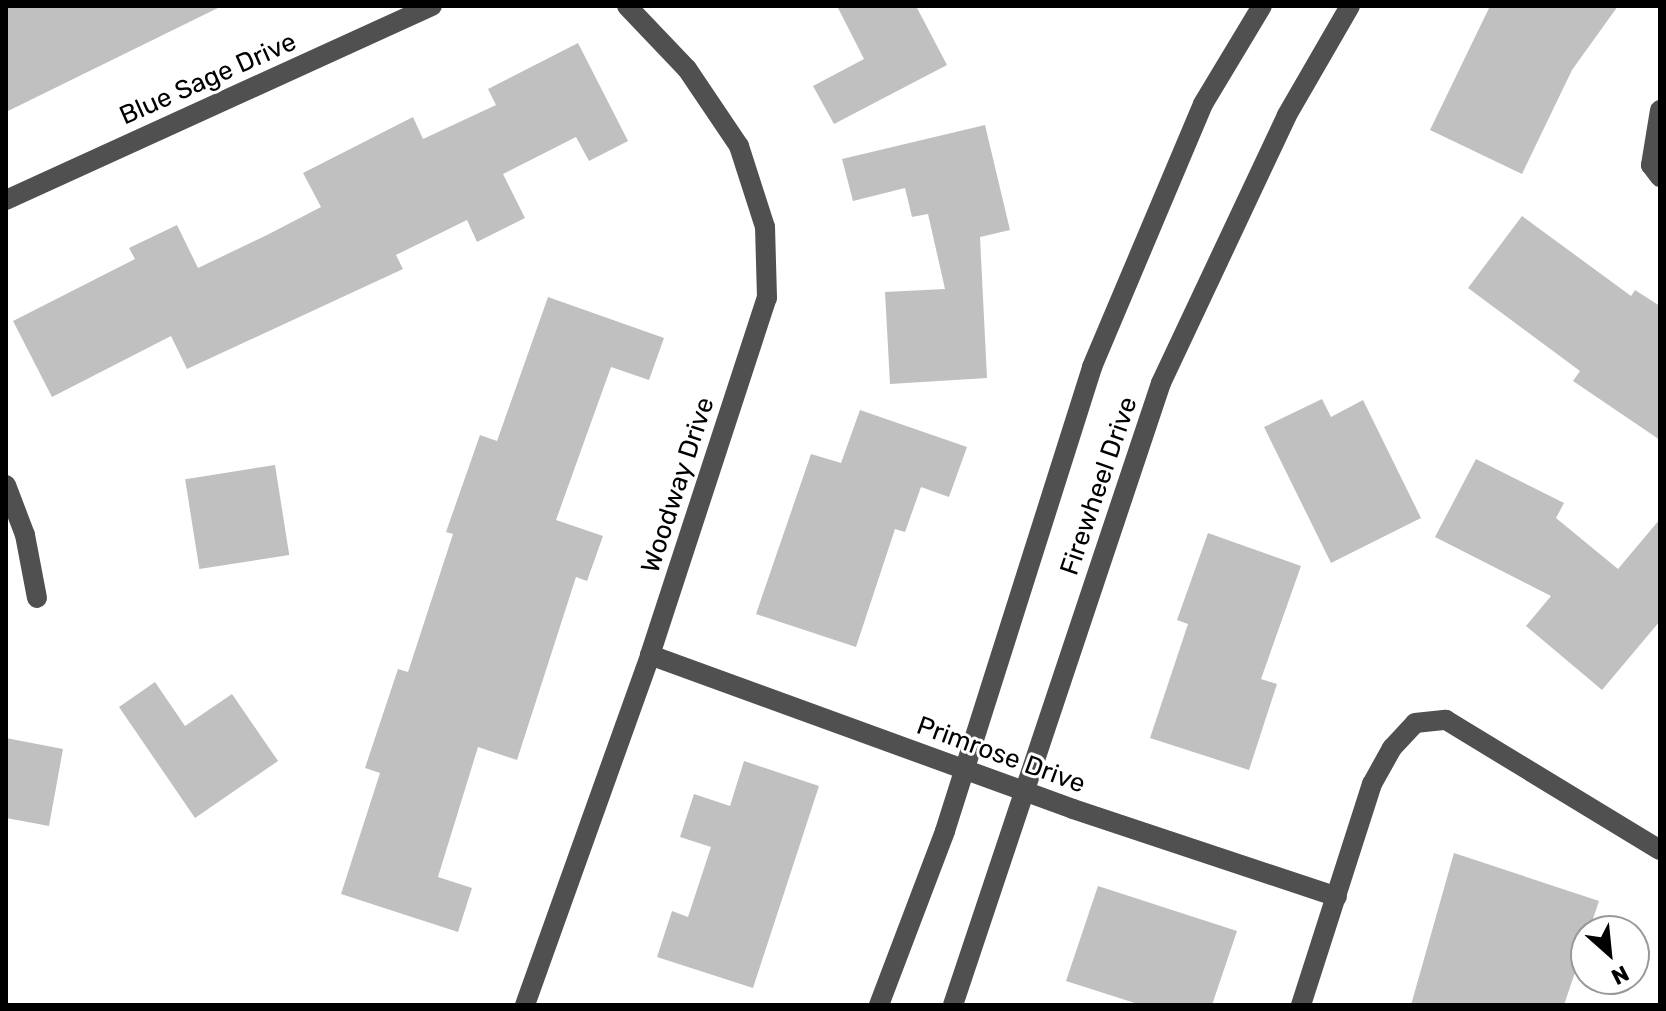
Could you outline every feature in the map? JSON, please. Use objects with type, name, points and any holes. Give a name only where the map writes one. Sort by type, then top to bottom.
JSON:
[{"type":"street","name":"Blue Sage Drive","points":[[6,200],[432,6]]},
{"type":"street","name":"Woodway Drive","points":[[525,1005],[650,655],[762,319],[767,276],[760,202],[739,146],[687,69],[627,6]]},
{"type":"street","name":"Firewheel Drive","points":[[879,1005],[965,770],[1092,367],[1203,104],[1262,6]]},
{"type":"street","name":"Firewheel Drive","points":[[953,1005],[1022,791],[1161,383],[1287,115],[1350,6]]},
{"type":"street","points":[[1656,171],[1660,110]]},
{"type":"street","points":[[6,485],[25,535],[37,598]]},
{"type":"street","name":"Primrose Drive","points":[[650,655],[1022,791],[1337,897]]},
{"type":"street","points":[[1301,1005],[1372,784],[1392,748],[1415,723],[1446,720],[1660,850]]},
{"type":"building","points":[[6,6],[222,6],[6,112]]},
{"type":"building","points":[[837,6],[916,6],[947,65],[834,124],[813,86],[864,59]]},
{"type":"building","points":[[1490,6],[1618,6],[1572,70],[1522,174],[1430,130]]},
{"type":"building","points":[[578,43],[628,141],[589,161],[576,137],[503,174],[525,218],[477,242],[467,220],[396,255],[403,269],[187,369],[171,336],[52,397],[13,321],[135,259],[129,248],[177,225],[198,268],[267,235],[321,207],[303,173],[413,117],[423,139],[496,105],[488,89]]},
{"type":"building","points":[[985,125],[1010,230],[980,237],[987,378],[890,384],[885,292],[945,289],[928,214],[912,217],[905,188],[853,201],[842,159]]},
{"type":"building","points":[[1522,216],[1631,296],[1635,290],[1660,306],[1660,440],[1573,381],[1580,371],[1468,288]]},
{"type":"building","points":[[548,297],[664,338],[649,380],[611,367],[556,520],[603,536],[587,581],[576,577],[517,760],[478,747],[438,877],[472,888],[458,932],[341,894],[380,773],[365,768],[398,669],[408,672],[453,534],[446,532],[480,435],[497,441]]},
{"type":"building","points":[[1322,399],[1331,417],[1363,400],[1421,518],[1331,563],[1264,427]]},
{"type":"building","points":[[860,410],[967,447],[949,497],[921,487],[905,532],[895,529],[856,647],[756,614],[811,454],[841,463]]},
{"type":"building","points":[[1476,459],[1564,503],[1556,518],[1618,569],[1660,519],[1660,621],[1602,690],[1526,626],[1551,596],[1435,537]]},
{"type":"building","points":[[275,465],[289,555],[199,569],[185,479]]},
{"type":"building","points":[[1208,533],[1301,566],[1261,679],[1277,684],[1249,770],[1150,738],[1188,624],[1177,620]]},
{"type":"building","points":[[155,682],[185,726],[232,694],[278,761],[195,818],[119,707]]},
{"type":"building","points":[[6,738],[63,749],[49,826],[6,818]]},
{"type":"building","points":[[744,761],[819,786],[753,988],[657,957],[672,911],[688,917],[711,847],[680,837],[694,794],[730,806]]},
{"type":"building","points":[[1454,853],[1599,901],[1594,915],[1570,915],[1570,987],[1564,1005],[1411,1005]]},
{"type":"building","points":[[1098,886],[1237,931],[1212,1005],[1141,1005],[1066,981]]}]
